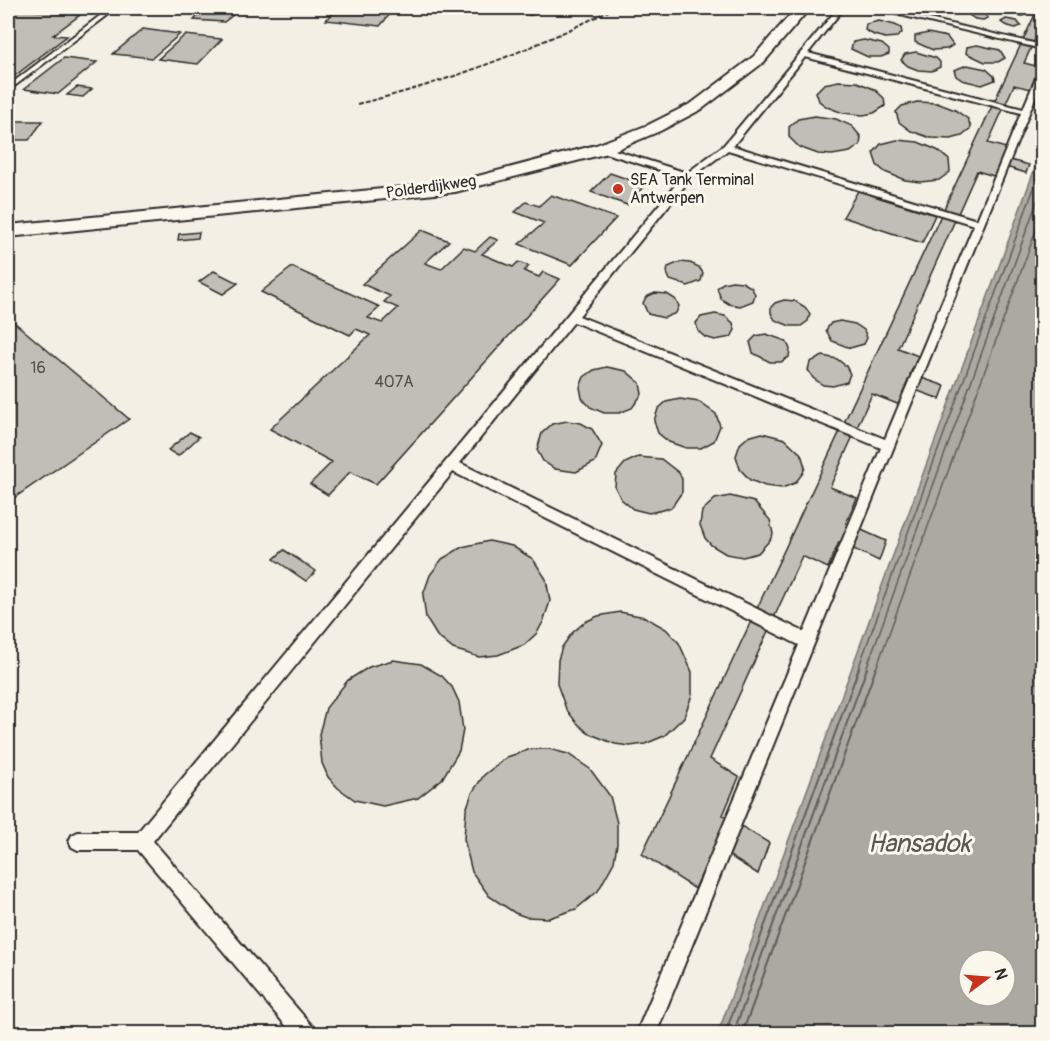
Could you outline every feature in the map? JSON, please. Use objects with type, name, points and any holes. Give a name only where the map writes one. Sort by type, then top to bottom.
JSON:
[{"type":"street","name":"Polderdijkweg","points":[[8,231],[455,187],[602,149],[654,128],[697,106],[759,59],[803,8]]},
{"type":"lane","points":[[8,89],[112,8]]},
{"type":"lane","points":[[487,8],[531,12],[538,8]]},
{"type":"lane","points":[[142,841],[688,176],[727,147],[841,8]]},
{"type":"lane","points":[[874,8],[1042,47]]},
{"type":"lane","points":[[802,54],[1027,112]]},
{"type":"lane","points":[[646,1034],[1042,73]]},
{"type":"lane","points":[[727,147],[980,224]]},
{"type":"lane","points":[[602,149],[688,176]]},
{"type":"lane","points":[[572,317],[889,446]]},
{"type":"lane","points":[[451,465],[808,642]]},
{"type":"lane","points":[[78,841],[142,841],[306,1034]]},
{"type":"water","name":"Hansadok","points":[[1042,149],[1042,1033],[718,1033]]},
{"type":"building","points":[[8,8],[80,15],[53,35],[67,36],[8,81]]},
{"type":"building","points":[[205,8],[220,8],[212,15],[225,12],[233,15],[224,22],[194,20]]},
{"type":"building","points":[[338,8],[395,8],[380,26],[326,20]]},
{"type":"building","points":[[1012,8],[1022,9],[1027,14],[1022,16],[1012,14],[1008,11]]},
{"type":"building","points":[[1038,8],[1042,8],[1042,34],[1038,33],[1024,63],[1040,67],[1037,74],[1042,76],[1042,82],[1035,80],[1031,89],[1014,85],[988,143],[1006,148],[1002,158],[1029,165],[1026,173],[999,165],[994,176],[977,171],[898,348],[918,356],[910,374],[945,386],[940,399],[907,387],[900,405],[872,394],[830,487],[857,498],[846,523],[886,541],[879,561],[839,542],[828,568],[802,556],[710,759],[739,777],[723,815],[769,843],[758,874],[714,846],[695,889],[642,854]]},
{"type":"building","points":[[974,12],[983,13],[988,18],[975,19],[969,15]]},
{"type":"building","points":[[1006,19],[1017,21],[1021,26],[1015,28],[1005,25],[1001,22]]},
{"type":"building","points":[[879,21],[901,28],[902,33],[897,37],[885,38],[865,30],[866,24]]},
{"type":"building","points":[[143,29],[180,34],[152,58],[113,54]]},
{"type":"building","points":[[928,33],[947,37],[953,45],[947,49],[933,50],[915,42],[915,36]]},
{"type":"building","points":[[185,35],[222,39],[198,64],[158,59]]},
{"type":"building","points":[[864,40],[882,44],[889,50],[889,54],[881,57],[868,57],[851,49],[853,42]]},
{"type":"building","points":[[977,45],[1000,50],[1005,58],[998,62],[985,62],[966,53],[967,47]]},
{"type":"building","points":[[916,52],[936,58],[940,62],[940,67],[932,71],[918,70],[901,60],[905,54]]},
{"type":"building","points":[[64,58],[97,62],[58,94],[24,89]]},
{"type":"building","points":[[967,65],[986,69],[995,80],[982,85],[962,80],[956,76],[954,70]]},
{"type":"building","points":[[839,81],[857,82],[874,89],[884,98],[885,106],[874,113],[863,115],[843,113],[827,107],[819,101],[816,92],[824,84]]},
{"type":"building","points":[[77,87],[92,89],[83,97],[67,95]]},
{"type":"building","points":[[917,102],[937,103],[955,110],[968,119],[971,128],[962,136],[951,139],[931,138],[911,131],[899,122],[896,112],[902,106]]},
{"type":"building","points":[[815,116],[836,119],[852,126],[861,137],[860,145],[850,152],[832,155],[818,154],[799,147],[789,137],[789,127],[798,119]]},
{"type":"building","points":[[8,121],[43,121],[29,140],[8,140]]},
{"type":"building","points":[[897,140],[918,142],[937,150],[949,160],[950,172],[939,180],[920,182],[905,180],[885,172],[877,165],[873,153],[881,144]]},
{"type":"building","name":"SEA Tank Terminal Antwerpen","points":[[610,173],[645,185],[627,205],[591,192]]},
{"type":"building","points":[[858,191],[935,215],[922,243],[843,217]]},
{"type":"building","points":[[551,195],[616,218],[572,265],[519,244],[544,223],[515,212],[526,202],[539,206]]},
{"type":"building","points":[[422,230],[449,241],[425,263],[441,269],[464,247],[475,251],[490,237],[498,240],[482,254],[513,267],[518,262],[529,266],[524,271],[539,277],[543,272],[560,279],[376,484],[350,472],[328,495],[310,484],[332,462],[270,429],[370,335],[356,329],[350,335],[261,292],[292,267],[380,307],[368,318],[382,323],[398,308],[384,302],[390,296],[362,284]]},
{"type":"building","points":[[199,232],[198,238],[178,240],[179,234]]},
{"type":"building","points":[[680,262],[699,267],[703,273],[701,281],[688,286],[670,280],[667,273],[668,267]]},
{"type":"building","points":[[214,271],[238,283],[223,294],[199,282]]},
{"type":"building","points":[[742,282],[751,287],[755,294],[753,301],[740,306],[729,304],[721,299],[717,288],[723,283]]},
{"type":"building","points":[[655,293],[667,294],[675,299],[679,306],[676,313],[664,318],[648,314],[643,303],[646,297]]},
{"type":"building","points":[[784,300],[795,301],[805,307],[810,314],[808,321],[801,326],[790,326],[775,320],[771,307]]},
{"type":"building","points":[[715,314],[725,316],[733,323],[735,330],[731,337],[715,340],[705,337],[698,331],[696,323],[701,317]]},
{"type":"building","points":[[8,317],[129,419],[8,502]]},
{"type":"building","points":[[840,321],[855,324],[864,330],[867,338],[864,344],[850,348],[832,341],[826,330],[831,323]]},
{"type":"building","points":[[766,334],[786,341],[790,349],[789,357],[781,362],[770,362],[753,353],[750,342],[756,336]]},
{"type":"building","points":[[823,356],[837,359],[846,366],[850,374],[847,382],[833,386],[823,385],[813,378],[808,370],[810,362]]},
{"type":"building","points":[[607,367],[626,371],[640,383],[642,394],[632,408],[619,413],[604,413],[590,407],[582,398],[580,387],[584,377],[594,370]]},
{"type":"building","points":[[680,399],[699,402],[716,414],[720,426],[714,441],[701,448],[686,448],[669,442],[658,433],[654,421],[658,409],[666,402]]},
{"type":"building","points":[[567,421],[581,423],[592,429],[602,445],[595,462],[576,472],[555,469],[543,461],[537,450],[542,433],[552,424]]},
{"type":"building","points":[[190,432],[199,437],[178,456],[168,450]]},
{"type":"building","points":[[762,433],[785,439],[801,454],[805,467],[795,483],[782,488],[765,486],[750,480],[740,469],[736,456],[740,444],[748,437]]},
{"type":"building","points":[[638,457],[661,459],[679,473],[682,479],[682,492],[671,508],[649,513],[633,509],[621,499],[615,487],[616,474],[625,463]]},
{"type":"building","points":[[730,496],[754,502],[770,520],[773,534],[758,553],[743,557],[726,554],[711,545],[705,538],[700,525],[702,511],[715,499]]},
{"type":"building","points":[[489,541],[512,546],[533,559],[546,579],[550,601],[537,633],[524,645],[498,655],[479,657],[453,649],[437,636],[426,618],[423,595],[430,575],[442,559],[462,547]]},
{"type":"building","points":[[284,550],[316,571],[306,581],[274,559]]},
{"type":"building","points":[[620,612],[645,617],[666,629],[679,643],[692,672],[692,695],[684,717],[664,736],[645,744],[630,746],[615,744],[588,733],[566,709],[557,684],[558,660],[562,647],[572,633],[585,622],[598,616]]},
{"type":"building","points":[[393,660],[421,664],[442,676],[452,687],[459,702],[463,730],[459,751],[442,779],[418,798],[383,806],[355,800],[338,788],[328,777],[322,763],[319,734],[326,708],[348,680],[369,667]]},
{"type":"building","points":[[531,749],[549,749],[568,754],[590,769],[610,796],[617,823],[614,862],[598,891],[576,909],[549,918],[526,917],[515,913],[489,896],[472,872],[464,839],[466,810],[472,793],[484,775],[507,757]]},
{"type":"railway","points":[[566,12],[580,8]]},
{"type":"railway","points":[[357,104],[423,86],[488,64],[551,38],[614,8]]},
{"type":"place","name":"SEA Tank Terminal Antwerpen","points":[[618,189]]}]
